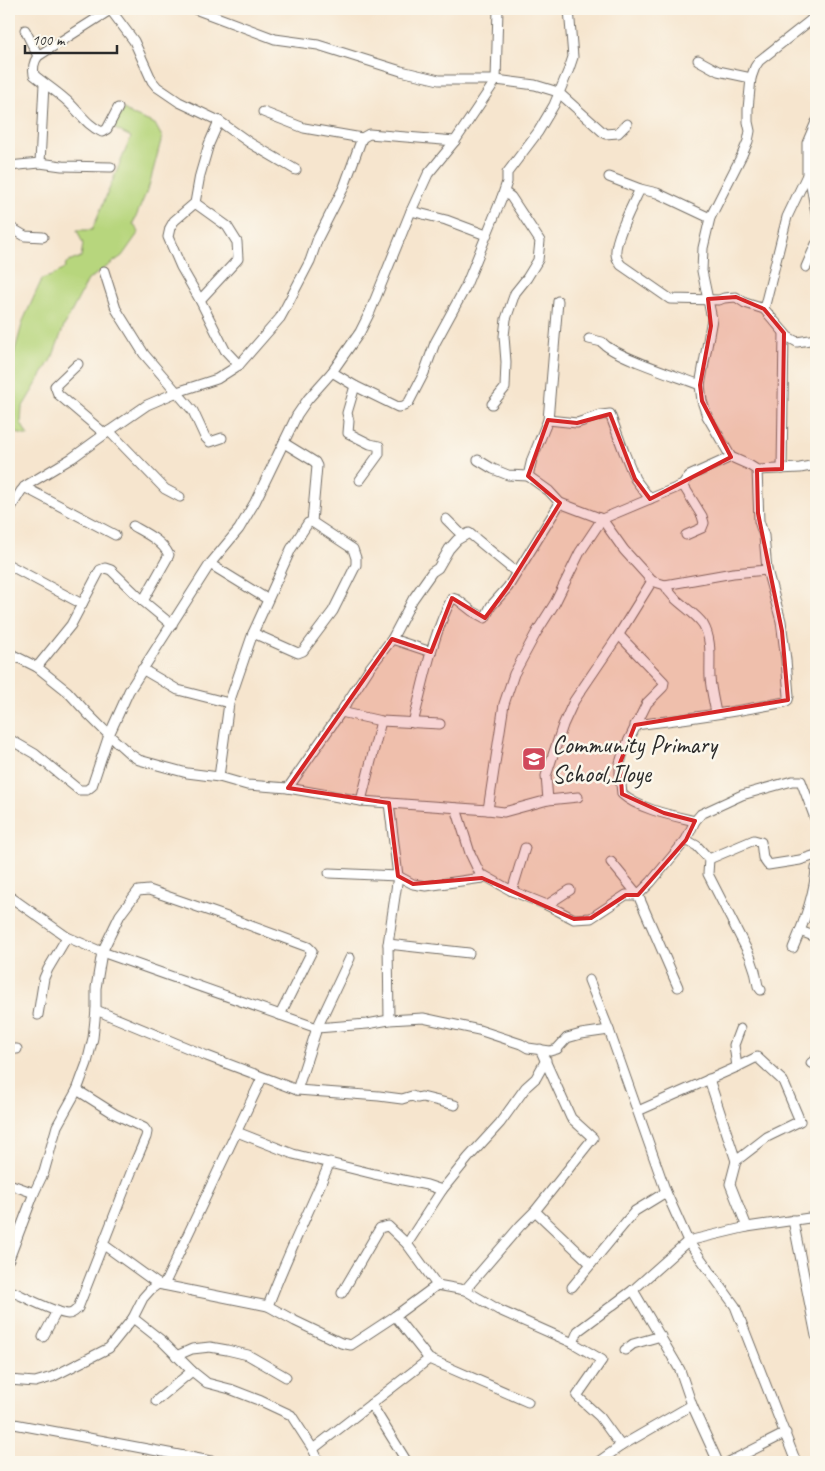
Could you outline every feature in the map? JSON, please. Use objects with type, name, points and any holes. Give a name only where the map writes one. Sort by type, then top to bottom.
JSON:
[{"type":"street","points":[[118,108],[106,129],[102,132],[97,130],[67,101],[34,75],[33,68],[34,61],[38,56],[110,9],[134,41],[152,81],[157,87],[179,102],[219,121],[250,143],[296,170]]},
{"type":"street","points":[[194,9],[276,39],[318,45],[439,80],[496,80],[535,84],[558,92],[605,134],[618,133],[628,124]]},
{"type":"street","points":[[9,739],[35,754],[79,790],[87,790],[92,786],[109,735],[129,691],[210,564],[239,529],[255,502],[297,415],[308,399],[332,372],[360,332],[428,174],[455,141],[496,80],[498,9]]},
{"type":"street","points":[[332,372],[355,386],[398,407],[404,406],[409,402],[424,373],[435,343],[465,288],[504,193],[507,173],[538,132],[554,105],[572,57],[569,9]]},
{"type":"street","points":[[814,19],[759,61],[751,78],[748,109],[750,131],[748,141],[710,218],[704,248],[702,271],[711,326],[700,385],[702,401],[707,416],[731,457],[757,470],[800,468],[816,465]]},
{"type":"street","points":[[25,30],[38,56]]},
{"type":"street","points":[[698,60],[718,71],[751,78]]},
{"type":"street","points":[[40,163],[44,84]]},
{"type":"street","points":[[263,112],[304,128],[362,138],[369,134],[455,141]]},
{"type":"street","points":[[219,121],[209,144],[195,202],[174,221],[168,237],[181,267],[225,350],[239,364]]},
{"type":"street","points":[[816,122],[807,143],[807,175],[811,185],[816,213]]},
{"type":"street","points":[[9,511],[24,487],[72,458],[147,406],[177,392],[218,379],[239,364],[280,318],[286,307],[310,261],[318,238],[344,187],[362,138]]},
{"type":"street","points":[[9,166],[40,163],[62,166],[111,167]]},
{"type":"street","points":[[764,309],[787,217],[807,175]]},
{"type":"street","points":[[609,177],[640,189],[657,193],[710,218]]},
{"type":"street","points":[[640,189],[619,235],[616,251],[621,265],[670,299],[719,300],[736,297],[745,303],[764,309],[784,333],[797,342],[816,339]]},
{"type":"street","points":[[492,404],[505,388],[504,336],[506,319],[515,293],[528,278],[538,260],[540,240],[511,197],[504,193]]},
{"type":"street","points":[[195,202],[227,226],[237,242],[238,259],[200,300]]},
{"type":"street","points":[[411,211],[446,220],[486,235]]},
{"type":"street","points":[[9,228],[25,236],[42,237]]},
{"type":"street","points":[[811,262],[816,244]]},
{"type":"street","points":[[104,271],[116,309],[144,354],[193,411],[205,437],[210,442],[222,438]]},
{"type":"street","points":[[528,476],[532,459],[548,420],[558,301]]},
{"type":"street","points":[[782,469],[784,333]]},
{"type":"street","points":[[588,339],[602,342],[606,347],[641,363],[700,385]]},
{"type":"street","points":[[78,364],[54,386],[58,394],[107,432],[165,488],[180,497]]},
{"type":"street","points":[[355,386],[347,413],[349,421],[348,433],[370,444],[379,446],[379,454],[360,480]]},
{"type":"street","points":[[548,420],[577,423],[610,414],[635,479],[650,499]]},
{"type":"street","points":[[284,443],[315,462],[317,466],[312,522]]},
{"type":"street","points":[[488,810],[504,704],[514,674],[555,603],[580,552],[602,519],[683,485],[689,476],[731,457]]},
{"type":"street","points":[[478,460],[508,476],[528,476],[549,491],[560,503],[602,519],[624,550],[652,581],[665,585],[733,573],[767,570]]},
{"type":"street","points":[[635,725],[699,718],[716,713],[746,710],[788,700],[786,660],[781,621],[767,570],[764,536],[758,514],[759,490],[757,470]]},
{"type":"street","points":[[683,485],[702,516],[704,523],[702,528],[686,535]]},
{"type":"street","points":[[24,487],[115,535]]},
{"type":"street","points":[[413,723],[431,652],[452,598],[485,618],[491,606],[508,587],[560,503]]},
{"type":"street","points":[[446,520],[463,536]]},
{"type":"street","points":[[219,778],[229,703],[254,633],[267,599],[291,549],[308,522],[312,522]]},
{"type":"street","points":[[254,633],[298,653],[303,651],[333,611],[356,565],[356,558],[352,550],[312,522]]},
{"type":"street","points":[[133,526],[160,542],[169,555],[143,601]]},
{"type":"street","points":[[288,788],[369,669],[392,640],[413,599],[432,572],[438,568],[449,549],[469,532],[516,572]]},
{"type":"street","points":[[210,564],[267,599]]},
{"type":"street","points":[[9,565],[82,604]]},
{"type":"street","points":[[37,667],[71,624],[100,570],[105,568],[111,570],[143,601],[172,625]]},
{"type":"street","points":[[548,800],[546,776],[562,725],[574,701],[619,635],[652,581]]},
{"type":"street","points":[[665,585],[672,596],[698,618],[704,627],[711,654],[710,682],[716,713]]},
{"type":"street","points":[[619,635],[664,682],[664,688],[647,703],[624,750],[620,763],[620,788],[622,794],[628,800],[655,810],[695,821]]},
{"type":"street","points":[[392,640],[431,652]]},
{"type":"street","points":[[9,653],[37,667],[67,691],[130,754],[139,760],[187,773],[247,785],[288,788],[361,801],[504,812],[548,800],[578,797]]},
{"type":"street","points":[[142,669],[178,690],[229,703]]},
{"type":"street","points":[[341,712],[381,721],[440,724]]},
{"type":"street","points":[[361,801],[381,721]]},
{"type":"street","points":[[329,873],[398,876],[413,884],[426,886],[485,876],[512,891],[547,905],[574,919],[591,918],[626,895],[638,895],[652,882],[686,840],[695,821],[701,814],[742,795],[792,781],[801,781],[813,800],[816,821]]},
{"type":"street","points":[[389,803],[398,876],[388,944],[389,1020]]},
{"type":"street","points":[[456,808],[470,853],[482,878]]},
{"type":"street","points":[[686,840],[697,846],[708,859],[708,874],[750,956],[758,986],[761,990]]},
{"type":"street","points":[[708,859],[754,840],[761,842],[763,858],[768,865],[800,860],[816,855]]},
{"type":"street","points":[[512,891],[525,848]]},
{"type":"street","points":[[611,862],[638,895],[678,987]]},
{"type":"street","points":[[793,948],[816,879],[816,868]]},
{"type":"street","points":[[9,1259],[44,1172],[57,1126],[77,1090],[87,1063],[93,1038],[96,988],[102,952],[120,915],[138,891],[149,890],[308,947],[312,951],[280,1015]]},
{"type":"street","points":[[547,905],[570,890]]},
{"type":"street","points":[[9,896],[67,937],[102,952],[317,1028],[423,1018],[479,1030],[528,1048],[550,1051],[557,1049],[567,1038],[610,1030]]},
{"type":"street","points":[[800,931],[816,937]]},
{"type":"street","points":[[38,1015],[44,978],[67,937]]},
{"type":"street","points":[[388,944],[469,953]]},
{"type":"street","points":[[297,1090],[317,1028],[350,958]]},
{"type":"street","points":[[589,980],[610,1030],[666,1192],[688,1241],[735,1306],[796,1462]]},
{"type":"street","points":[[96,1010],[262,1078],[297,1090],[402,1099],[422,1096],[455,1105]]},
{"type":"street","points":[[737,1067],[734,1045],[740,1029]]},
{"type":"street","points":[[465,1290],[535,1211],[593,1138],[571,1118],[540,1049]]},
{"type":"street","points":[[638,1111],[757,1057],[783,1081],[800,1121],[767,1137],[736,1161]]},
{"type":"street","points":[[407,1244],[442,1190],[500,1123],[526,1087],[536,1078],[546,1060]]},
{"type":"street","points":[[9,1380],[35,1382],[52,1377],[109,1348],[133,1318],[143,1298],[151,1289],[161,1284],[262,1078]]},
{"type":"street","points":[[709,1079],[736,1161],[730,1184],[747,1227]]},
{"type":"street","points":[[9,1290],[57,1311],[69,1314],[74,1313],[78,1308],[104,1245],[146,1137],[147,1132],[144,1128],[115,1114],[77,1090]]},
{"type":"street","points":[[237,1132],[294,1154],[442,1190]]},
{"type":"street","points":[[268,1306],[330,1162]]},
{"type":"street","points":[[9,1184],[34,1193]]},
{"type":"street","points":[[572,1287],[635,1210],[666,1192]]},
{"type":"street","points":[[535,1211],[591,1264]]},
{"type":"street","points":[[573,1343],[578,1331],[633,1290],[688,1241],[747,1227],[816,1217]]},
{"type":"street","points":[[793,1220],[816,1336]]},
{"type":"street","points":[[342,1293],[380,1228],[388,1226],[407,1244],[438,1285],[465,1290],[499,1310],[573,1343],[602,1360],[577,1396],[600,1417],[621,1446]]},
{"type":"street","points":[[104,1245],[161,1284],[268,1306],[341,1343],[351,1345],[438,1285]]},
{"type":"street","points":[[633,1290],[680,1370],[692,1405],[718,1462]]},
{"type":"street","points":[[43,1338],[57,1311]]},
{"type":"street","points":[[395,1316],[429,1359],[528,1402]]},
{"type":"street","points":[[133,1318],[161,1340],[207,1383],[230,1389],[291,1415],[314,1449],[319,1462]]},
{"type":"street","points":[[625,1350],[632,1344],[661,1336]]},
{"type":"street","points":[[176,1356],[192,1349],[210,1348],[227,1350],[248,1355],[286,1377]]},
{"type":"street","points":[[314,1449],[429,1359]]},
{"type":"street","points":[[156,1401],[192,1370]]},
{"type":"street","points":[[371,1404],[407,1462]]},
{"type":"street","points":[[598,1462],[621,1446],[692,1405]]},
{"type":"street","points":[[9,1423],[216,1462]]},
{"type":"street","points":[[729,1462],[786,1433]]},
{"type":"highlighted area","points":[[736,297],[764,309],[784,333],[782,469],[757,470],[758,513],[782,631],[788,700],[635,725],[620,763],[622,794],[664,813],[695,821],[686,840],[638,895],[626,895],[591,918],[574,919],[482,878],[413,884],[398,876],[389,803],[288,788],[392,639],[431,652],[452,598],[485,618],[508,587],[560,503],[528,476],[548,420],[577,423],[610,414],[635,479],[650,499],[731,457],[702,401],[700,385],[711,326],[708,299]]},
{"type":"green space","points":[[124,109],[155,124],[162,137],[149,186],[133,224],[139,232],[122,256],[88,280],[64,326],[53,356],[22,408],[21,423],[28,436],[13,432],[9,434],[9,372],[23,321],[42,279],[54,275],[65,268],[66,263],[81,257],[83,244],[77,230],[92,230],[131,137],[113,128]]},
{"type":"place","name":"Community Primary School,Iloye","points":[[534,759]]}]
